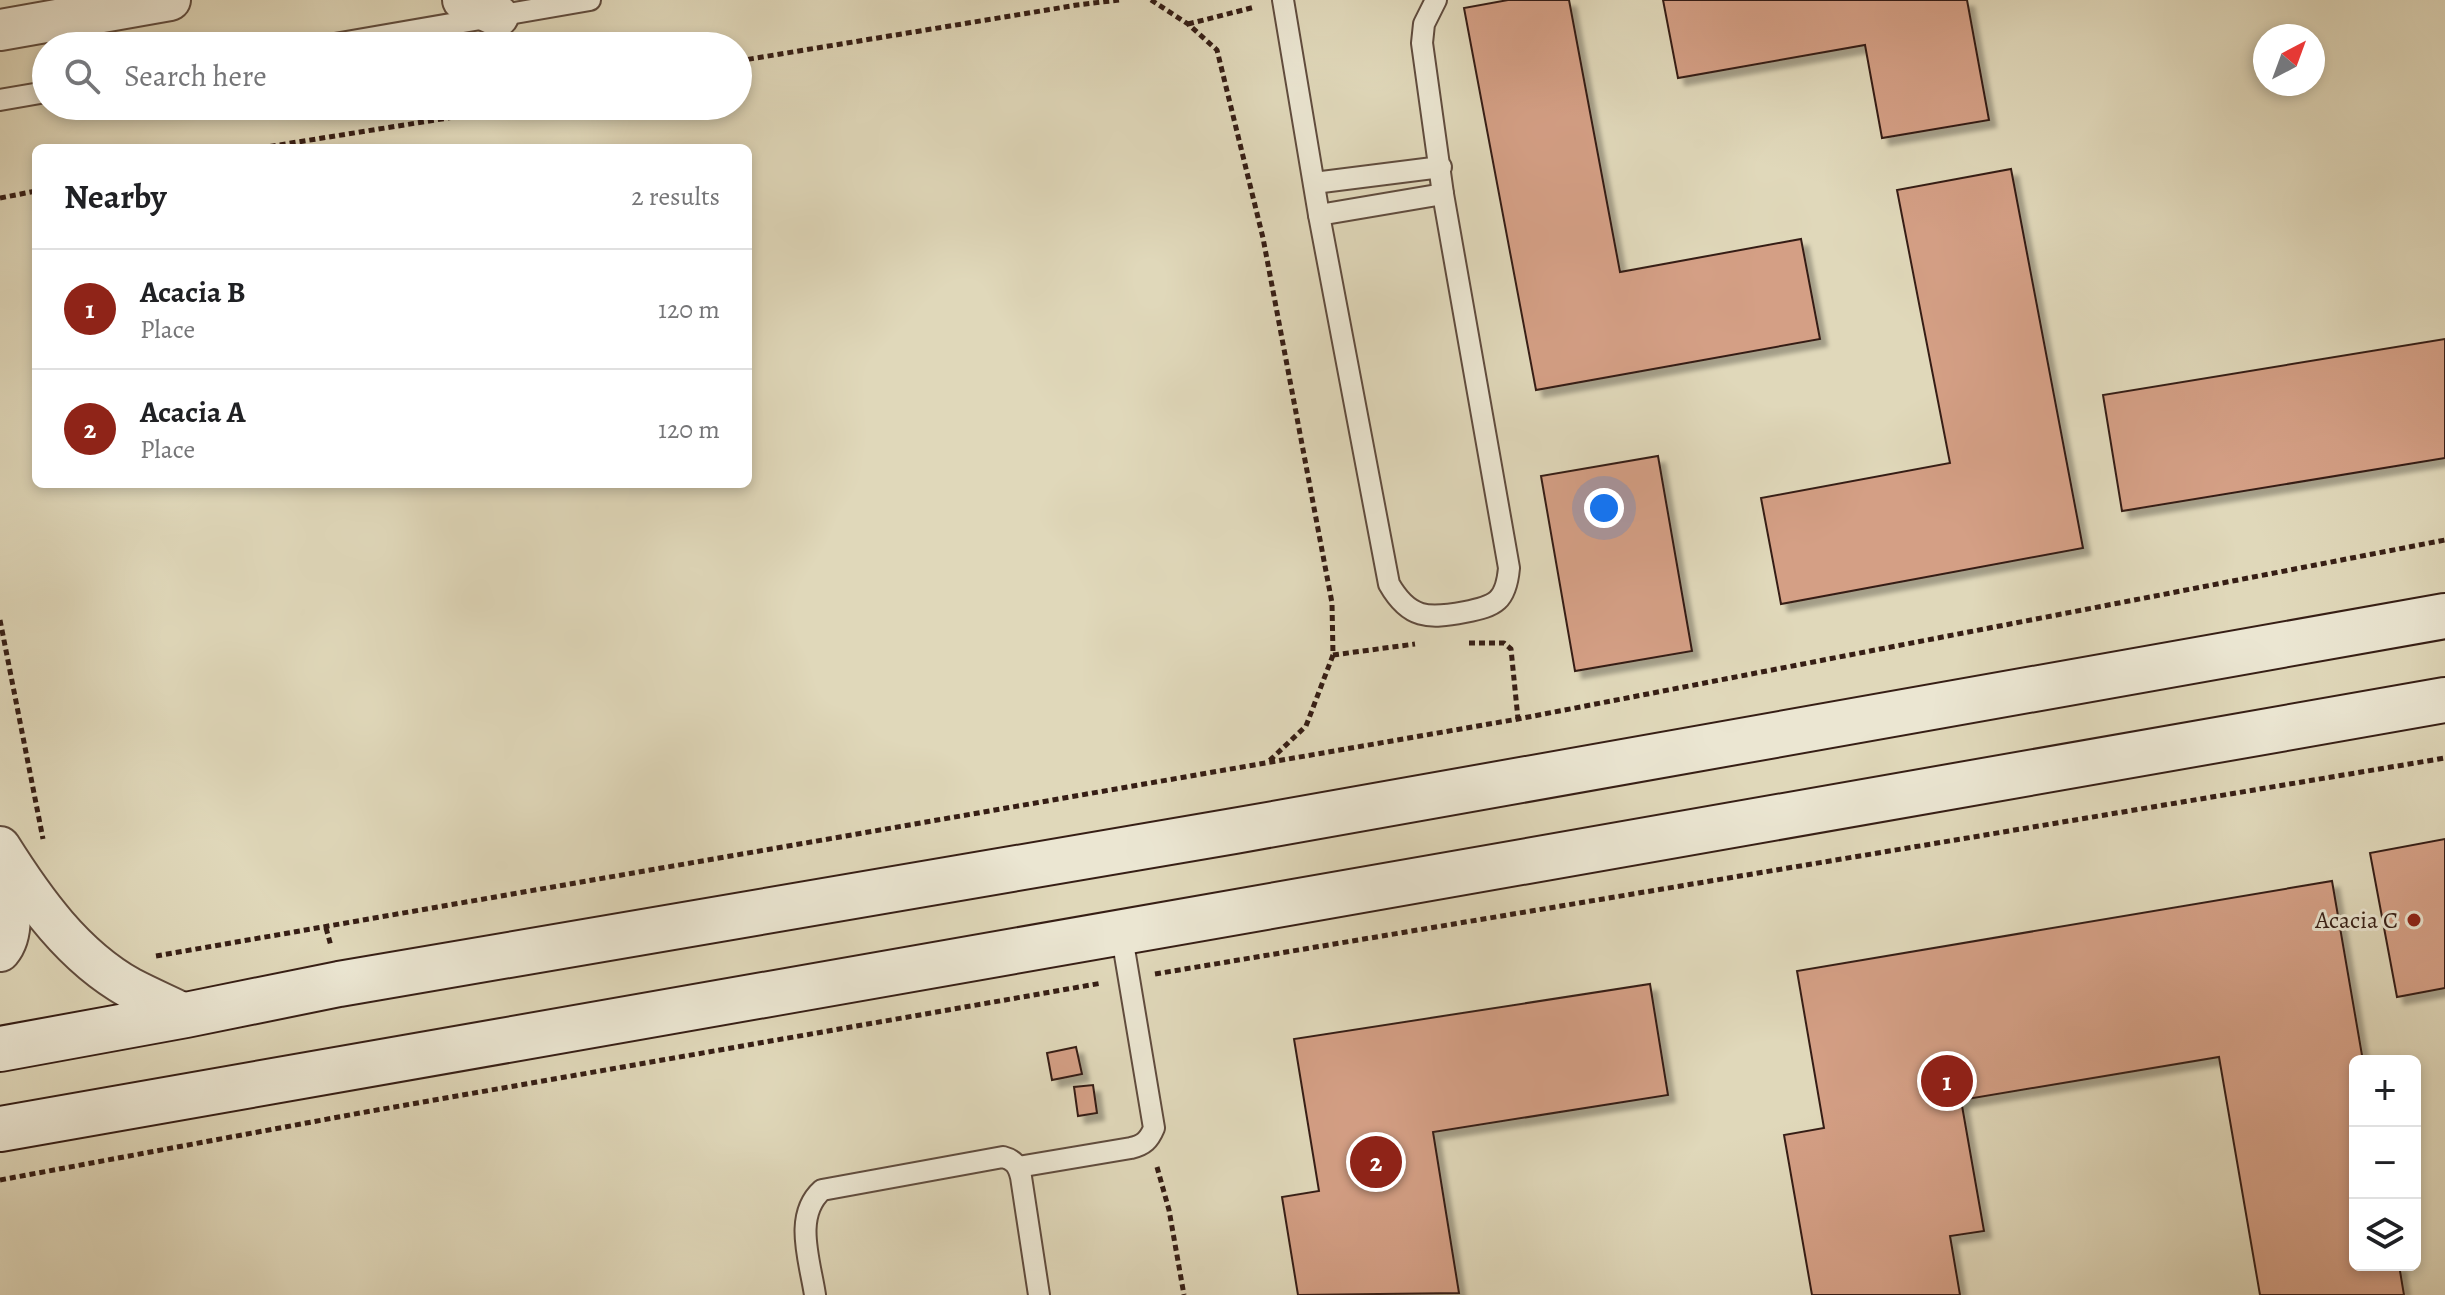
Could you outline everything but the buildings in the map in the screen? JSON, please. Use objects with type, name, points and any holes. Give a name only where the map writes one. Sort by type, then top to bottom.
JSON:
[{"type":"main road","points":[[0,1049],[339,984],[1234,831],[2445,616]]},
{"type":"main road","points":[[0,1129],[2445,700]]},
{"type":"street","points":[[0,30],[170,0]]},
{"type":"street","points":[[463,0],[498,16]]},
{"type":"street","points":[[0,847],[32,898],[79,950],[128,986],[186,1015]]},
{"type":"street","points":[[0,860],[10,921],[7,942],[0,951]]},
{"type":"lane","points":[[405,32],[590,0]]},
{"type":"lane","points":[[1283,0],[1319,215],[1389,584],[1414,612],[1438,617],[1482,608],[1497,601],[1506,587],[1509,568],[1443,194],[1422,43],[1424,24],[1436,0]]},
{"type":"lane","points":[[0,100],[32,94]]},
{"type":"lane","points":[[1314,183],[1441,167]]},
{"type":"lane","points":[[1319,215],[1443,194]]},
{"type":"lane","points":[[1018,1167],[1139,1146],[1149,1139],[1154,1128],[1121,931]]},
{"type":"lane","points":[[815,1295],[805,1214],[810,1200],[822,1190],[1003,1157],[1012,1160],[1018,1167],[1039,1295]]},
{"type":"path","points":[[752,59],[1119,0]]},
{"type":"path","points":[[1151,0],[1188,24],[1217,50],[1263,238],[1332,603],[1333,655],[1306,726],[1267,764]]},
{"type":"path","points":[[1188,24],[1283,0]]},
{"type":"path","points":[[285,144],[435,120]]},
{"type":"path","points":[[0,198],[32,192]]},
{"type":"path","points":[[155,956],[1518,719],[2445,540]]},
{"type":"path","points":[[0,620],[43,839]]},
{"type":"path","points":[[1462,643],[1504,643],[1511,649],[1518,719]]},
{"type":"path","points":[[1333,655],[1416,644]]},
{"type":"path","points":[[0,1180],[360,1113],[1131,978],[2445,758]]},
{"type":"path","points":[[1149,1139],[1169,1210],[1184,1295]]},
{"type":"place","name":"Acacia C","points":[[2414,920]]},
{"type":"place","name":"Acacia B","points":[[1947,1081]]},
{"type":"place","name":"Acacia A","points":[[1376,1162]]}]
